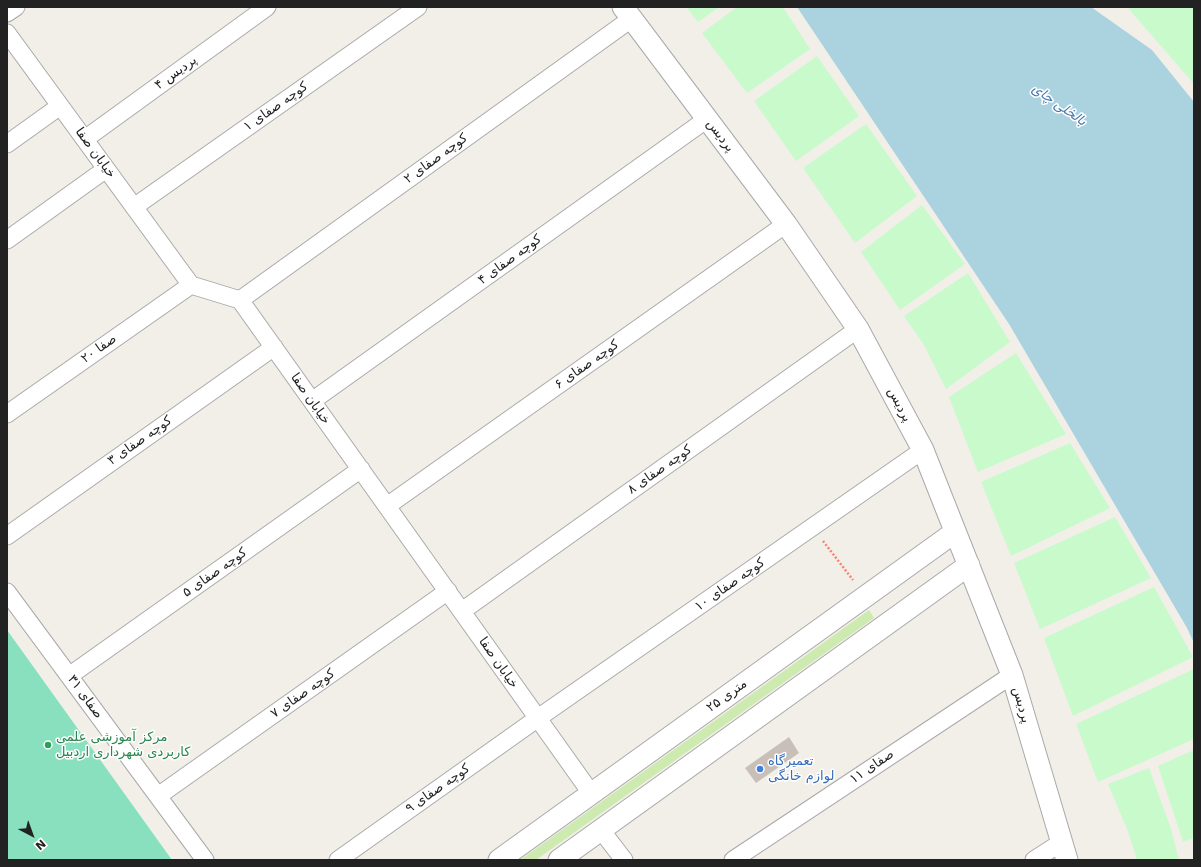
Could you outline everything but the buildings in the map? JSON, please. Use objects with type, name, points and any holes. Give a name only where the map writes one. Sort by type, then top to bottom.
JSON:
[{"type":"street","points":[[7,13],[16,7]]},
{"type":"street","name":"پردیس ۴","points":[[85,139],[267,7]]},
{"type":"street","name":"کوچه صفای ۱","points":[[134,207],[418,7]]},
{"type":"street","name":"پردیس","points":[[627,13],[786,224],[858,329],[923,450],[1012,675],[1064,851]]},
{"type":"street","name":"کوچه صفای ۲","points":[[240,300],[627,13]]},
{"type":"street","name":"خیابان صفا","points":[[7,33],[191,285]]},
{"type":"street","points":[[7,144],[60,106]]},
{"type":"street","name":"کوچه صفای ۴","points":[[312,401],[707,119]]},
{"type":"street","points":[[7,240],[106,169]]},
{"type":"street","name":"کوچه صفای ۶","points":[[387,506],[786,224]]},
{"type":"street","points":[[191,285],[240,300]]},
{"type":"street","name":"صفا ۲۰","points":[[7,414],[191,285]]},
{"type":"street","name":"خیابان صفا","points":[[240,300],[591,794]]},
{"type":"street","name":"کوچه صفای ۸","points":[[462,611],[858,329]]},
{"type":"street","name":"کوچه صفای ۳","points":[[7,536],[274,347]]},
{"type":"street","name":"کوچه صفای ۱۰","points":[[538,718],[923,450]]},
{"type":"street","name":"کوچه صفای ۵","points":[[69,676],[361,469]]},
{"type":"street","name":"۲۵ متری","points":[[498,860],[955,532]]},
{"type":"street","points":[[559,860],[969,565]]},
{"type":"street","name":"کوچه صفای ۷","points":[[158,796],[448,591]]},
{"type":"street","name":"صفای ۳۱","points":[[7,592],[205,860]]},
{"type":"street","name":"صفای ۱۱","points":[[733,860],[1012,675]]},
{"type":"street","name":"کوچه صفای ۹","points":[[338,860],[538,718]]},
{"type":"street","points":[[601,830],[624,860]]},
{"type":"street","points":[[1034,860],[1064,851]]},
{"type":"path","points":[[813,527],[866,596]]},
{"type":"green space","points":[[686,7],[719,7],[698,22]]},
{"type":"green space","points":[[737,7],[783,7],[810,49],[747,93],[702,33]]},
{"type":"green space","points":[[1127,7],[1194,7],[1194,84]]},
{"type":"green space","points":[[817,56],[859,116],[796,161],[754,101]]},
{"type":"green space","points":[[866,124],[917,196],[855,243],[803,168]]},
{"type":"green space","points":[[922,205],[965,264],[900,310],[861,252]]},
{"type":"green space","points":[[968,273],[1010,342],[946,389],[924,345],[904,316]]},
{"type":"green space","points":[[1016,353],[1066,434],[978,472],[949,397]]},
{"type":"green space","points":[[1070,443],[1110,508],[1011,556],[981,482]]},
{"type":"green space","points":[[1115,517],[1151,578],[1040,629],[1014,563]]},
{"type":"green space","points":[[1154,587],[1193,657],[1073,716],[1044,638]]},
{"type":"green space","points":[[869,610],[874,618],[536,860],[520,860]]},
{"type":"green space","name":"مرکز آموزشی علمی کاربردی شهرداری اردبیل","points":[[7,630],[172,860],[7,860]]},
{"type":"green space","points":[[1194,669],[1194,739],[1098,782],[1076,724]]},
{"type":"green space","points":[[1194,750],[1194,838],[1183,842],[1158,766]]},
{"type":"green space","points":[[1149,768],[1171,829],[1179,860],[1137,860],[1129,834],[1108,784]]},
{"type":"water","name":"بالخلی چای","points":[[797,7],[1091,7],[1152,50],[1194,102],[1194,643],[1187,628],[1009,324]]},
{"type":"place","name":"مرکز آموزشی علمی کاربردی شهرداری اردبیل","points":[[48,745]]},
{"type":"place","name":"تعمیرگاه لوازم خانگی","points":[[760,769]]}]
